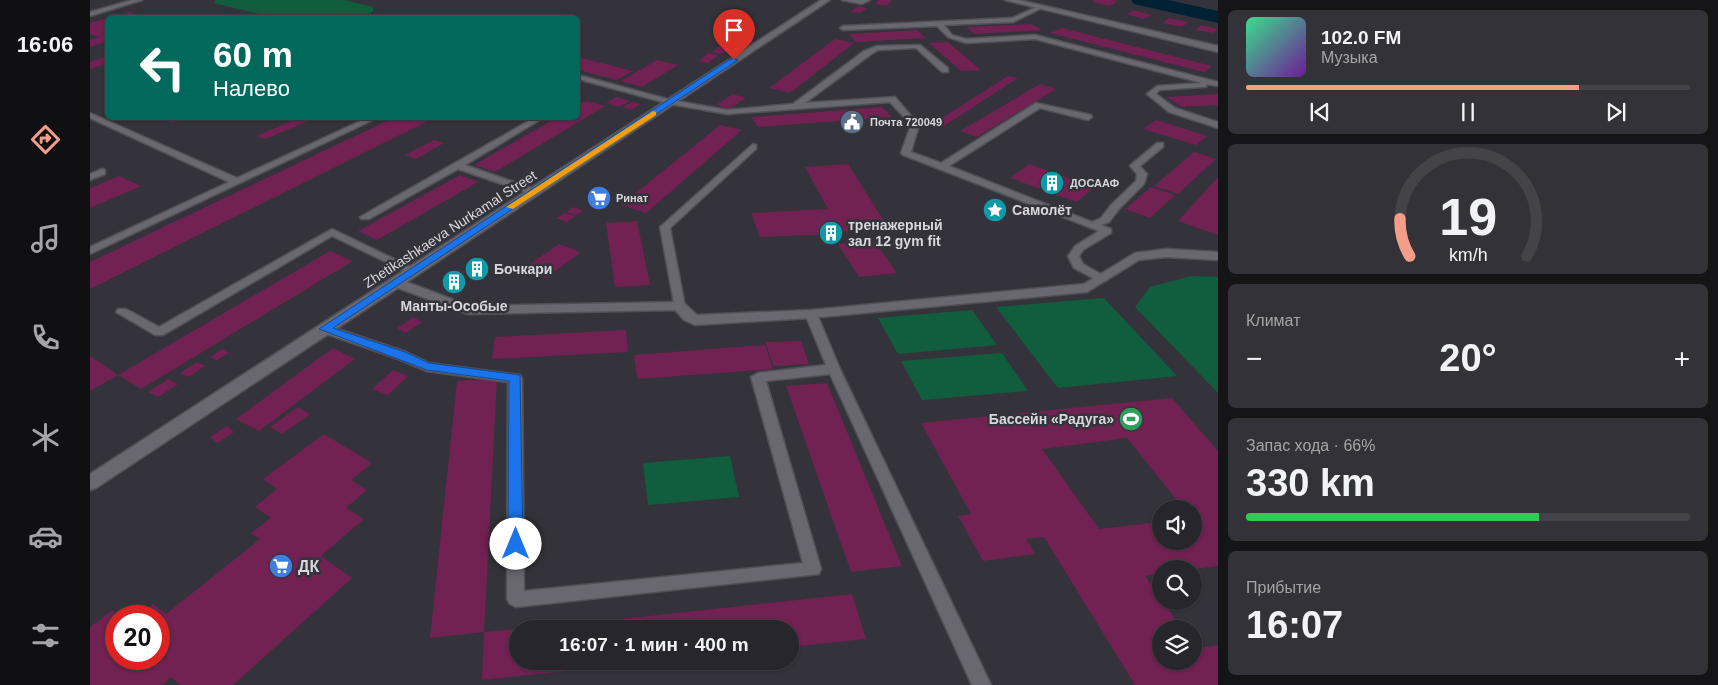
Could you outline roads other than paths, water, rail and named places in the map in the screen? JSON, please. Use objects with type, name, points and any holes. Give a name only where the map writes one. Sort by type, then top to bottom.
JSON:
[{"type":"street","name":"Zhetikashkaeva Nurkamal Street","points":[[90,483],[826,0]]},
{"type":"street","points":[[1009,0],[1218,49]]},
{"type":"street","points":[[396,282],[468,310],[680,306],[689,317],[695,320],[811,314],[1087,288],[1135,258],[1166,253],[1218,256]]},
{"type":"lane","points":[[124,0],[136,1]]},
{"type":"lane","points":[[845,0],[862,2],[867,0]]},
{"type":"lane","points":[[90,14],[136,1]]},
{"type":"lane","points":[[843,28],[1013,20],[1041,7]]},
{"type":"lane","points":[[939,24],[950,36],[966,41],[1035,37],[1217,84]]},
{"type":"lane","points":[[796,106],[867,53],[878,48],[918,46],[945,70]]},
{"type":"lane","points":[[580,78],[670,102],[727,112],[892,99],[915,125],[906,153],[1108,232],[1079,248],[1073,256],[1078,266],[1102,279]]},
{"type":"lane","points":[[1217,84],[1158,88],[1151,94],[1172,110],[1218,124]]},
{"type":"lane","points":[[942,167],[1037,105],[1046,105],[1088,117]]},
{"type":"lane","points":[[90,115],[237,182]]},
{"type":"lane","points":[[90,251],[369,120]]},
{"type":"lane","points":[[365,217],[536,120]]},
{"type":"lane","points":[[1093,225],[1105,220],[1115,207],[1141,182],[1142,174],[1136,166],[1160,145]]},
{"type":"lane","points":[[680,306],[665,228],[753,146]]},
{"type":"lane","points":[[457,166],[534,192]]},
{"type":"lane","points":[[90,177],[102,172]]},
{"type":"lane","points":[[122,312],[159,332],[332,232],[413,271]]},
{"type":"lane","points":[[811,314],[834,369],[982,685]]},
{"type":"lane","points":[[324,329],[427,366],[516,378],[516,599],[813,569],[758,376],[834,369]]},
{"type":"waterway","points":[[1141,0],[1218,17]]},
{"type":"place","name":"Почта 720049","points":[[852,122]]},
{"type":"place","name":"ДОСААФ","points":[[1052,183]]},
{"type":"place","name":"Ринат","points":[[599,198]]},
{"type":"place","name":"Самолёт","points":[[995,210]]},
{"type":"place","name":"тренажерный зал 12 gym fit","points":[[831,233]]},
{"type":"place","name":"Бочкари","points":[[477,269]]},
{"type":"place","name":"Манты-Особые","points":[[454,282]]},
{"type":"place","name":"Бассейн «Радуга»","points":[[1131,419]]},
{"type":"place","name":"ДК","points":[[281,566]]}]
